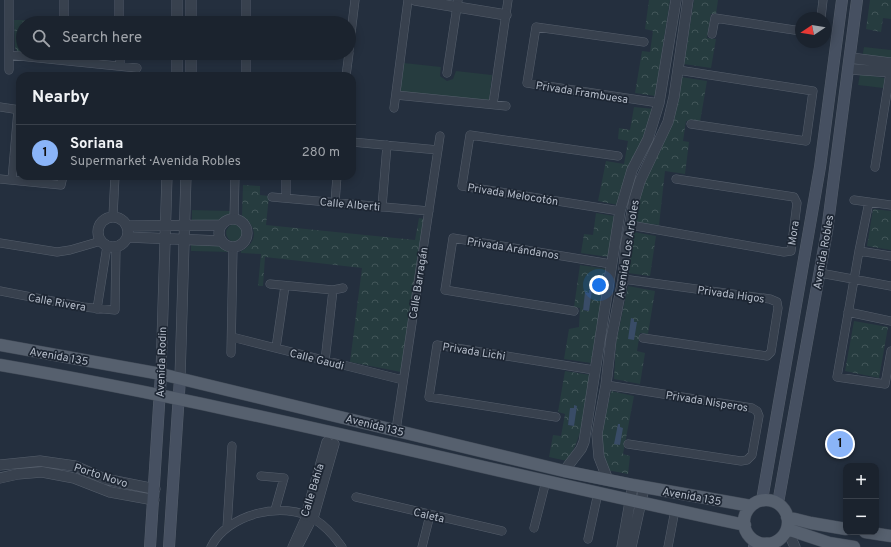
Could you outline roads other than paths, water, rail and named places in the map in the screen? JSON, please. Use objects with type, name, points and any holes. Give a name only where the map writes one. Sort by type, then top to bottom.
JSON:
[{"type":"main road","name":"Avenida Robles","points":[[762,500],[820,167],[842,0]]},
{"type":"main road","name":"Avenida Robles","points":[[778,503],[827,231],[857,0]]},
{"type":"main road","name":"Avenida 135","points":[[0,345],[180,378],[564,471],[751,506]]},
{"type":"main road","name":"Avenida 135","points":[[0,365],[179,399],[332,438],[360,439],[744,525]]},
{"type":"main road","name":"Avenida Rodin","points":[[150,547],[161,374]]},
{"type":"main road","name":"Avenida Rodin","points":[[169,547],[180,378]]},
{"type":"main road","points":[[360,439],[376,436],[382,426]]},
{"type":"main road","points":[[762,500],[770,500],[778,503],[784,509],[787,523],[782,537],[765,545],[748,533],[744,525],[745,515],[751,506],[762,500]]},
{"type":"main road","points":[[719,519],[726,511],[726,504],[724,501]]},
{"type":"main road","points":[[787,523],[843,529]]},
{"type":"main road","points":[[787,523],[831,545],[854,547]]},
{"type":"main road","points":[[831,545],[843,531]]},
{"type":"main road","points":[[879,534],[891,536]]},
{"type":"street","points":[[9,0],[9,70]]},
{"type":"street","points":[[64,0],[64,16]]},
{"type":"street","points":[[119,0],[119,16]]},
{"type":"street","points":[[177,0],[177,16]]},
{"type":"street","points":[[191,0],[191,16]]},
{"type":"street","points":[[246,0],[246,16]]},
{"type":"street","points":[[353,16],[355,0]]},
{"type":"street","points":[[394,108],[408,0]]},
{"type":"street","points":[[415,0],[458,3],[506,15]]},
{"type":"street","points":[[493,104],[508,0]]},
{"type":"street","name":"Avenida Los Arboles","points":[[608,480],[599,457],[597,434],[606,385],[606,339],[611,264],[620,211],[632,170],[648,139],[659,103],[676,0]]},
{"type":"street","name":"Avenida Los Arboles","points":[[564,471],[581,449],[586,433],[594,370],[606,339],[623,279],[626,244],[634,201],[640,181],[668,122],[678,70],[688,0]]},
{"type":"street","points":[[822,12],[823,0]]},
{"type":"street","points":[[447,73],[458,3]]},
{"type":"street","points":[[712,34],[715,18],[795,30]]},
{"type":"street","name":"Privada Frambuesa","points":[[644,42],[536,27],[527,83],[659,103]]},
{"type":"street","points":[[670,37],[682,39]]},
{"type":"street","points":[[9,55],[16,56]]},
{"type":"street","points":[[59,60],[137,68]]},
{"type":"street","points":[[120,60],[120,66]]},
{"type":"street","points":[[177,60],[177,72]]},
{"type":"street","points":[[191,60],[191,72]]},
{"type":"street","points":[[246,60],[246,72]]},
{"type":"street","points":[[346,72],[348,60]]},
{"type":"street","points":[[850,63],[891,68],[875,167]]},
{"type":"street","points":[[678,70],[813,91],[806,141],[691,124]]},
{"type":"street","points":[[396,95],[506,106]]},
{"type":"street","points":[[0,107],[16,110]]},
{"type":"street","name":"Privada Melocotón","points":[[618,156],[470,135],[462,186],[620,211]]},
{"type":"street","name":"Calle Barragán","points":[[396,430],[440,136]]},
{"type":"street","points":[[648,139],[658,144]]},
{"type":"street","points":[[12,180],[16,140]]},
{"type":"street","points":[[356,142],[438,150]]},
{"type":"street","points":[[382,207],[386,145]]},
{"type":"street","points":[[0,179],[61,185],[62,180]]},
{"type":"street","name":"Mora","points":[[630,225],[784,252],[791,251],[797,203],[794,197],[676,179]]},
{"type":"street","points":[[113,216],[115,180]]},
{"type":"street","name":"Avenida Rodin","points":[[161,374],[167,180]]},
{"type":"street","name":"Avenida Rodin","points":[[180,378],[186,180]]},
{"type":"street","points":[[234,180],[234,219]]},
{"type":"street","points":[[286,180],[286,198]]},
{"type":"street","points":[[335,203],[336,180]]},
{"type":"street","name":"Calle Alberti","points":[[272,197],[429,211]]},
{"type":"street","points":[[854,200],[891,205]]},
{"type":"street","points":[[869,202],[853,279],[838,377],[888,385],[891,351]]},
{"type":"street","points":[[0,243],[57,252],[70,250],[108,245],[124,243],[128,237],[127,226],[122,219],[113,216],[105,219],[99,225],[98,233],[108,245],[98,309]]},
{"type":"street","points":[[229,219],[234,219],[243,223],[248,232],[242,245],[233,248],[224,245],[221,241],[219,230],[221,225],[229,219]]},
{"type":"street","points":[[127,226],[221,225]]},
{"type":"street","points":[[128,237],[221,241]]},
{"type":"street","name":"Privada Arándanos","points":[[574,311],[444,290],[453,238],[611,264]]},
{"type":"street","points":[[615,242],[626,244]]},
{"type":"street","name":"Calle Rivera","points":[[0,291],[98,309],[115,310],[108,245]]},
{"type":"street","points":[[231,353],[233,248]]},
{"type":"street","points":[[859,251],[891,256]]},
{"type":"street","points":[[820,273],[891,286]]},
{"type":"street","name":"Privada Higos","points":[[623,279],[770,299],[777,302],[778,308],[771,352],[767,356],[643,338]]},
{"type":"street","points":[[270,284],[333,290],[343,288]]},
{"type":"street","points":[[276,348],[284,286]]},
{"type":"street","points":[[325,361],[333,290]]},
{"type":"street","points":[[848,312],[891,321]]},
{"type":"street","name":"Calle Gaudi","points":[[232,337],[403,380]]},
{"type":"street","name":"Privada Lichi","points":[[556,417],[429,396],[437,345],[594,370]]},
{"type":"street","name":"Privada Nisperos","points":[[606,385],[752,408],[757,411],[759,416],[752,455],[747,460],[741,461],[628,444]]},
{"type":"street","points":[[586,433],[597,434]]},
{"type":"street","name":"Calle Bahía","points":[[298,547],[309,517],[332,438]]},
{"type":"street","points":[[227,528],[232,446]]},
{"type":"street","name":"Porto Novo","points":[[0,465],[40,461],[75,466],[105,479],[154,494]]},
{"type":"street","name":"Porto Novo","points":[[0,478],[18,474],[42,472],[74,478],[110,492],[154,494]]},
{"type":"street","points":[[261,476],[284,478],[275,510]]},
{"type":"street","points":[[534,528],[546,481]]},
{"type":"street","points":[[631,547],[639,486]]},
{"type":"street","points":[[588,538],[598,493]]},
{"type":"street","name":"Caleta","points":[[356,497],[502,531]]},
{"type":"street","points":[[622,547],[636,502]]},
{"type":"street","points":[[211,547],[227,528],[257,513],[275,510],[291,512],[309,517],[326,529],[344,546]]},
{"type":"street","points":[[668,547],[675,510]]},
{"type":"street","points":[[422,547],[430,515]]},
{"type":"street","name":"Calle Bahía","points":[[292,547],[309,517]]},
{"type":"street","points":[[787,523],[795,547]]},
{"type":"water","points":[[589,290],[592,290],[589,311],[583,310],[585,292],[589,293]]},
{"type":"water","points":[[631,318],[634,319],[634,322],[637,322],[634,340],[628,339]]},
{"type":"water","points":[[574,405],[577,406],[574,426],[568,425],[570,408],[574,408]]},
{"type":"water","points":[[618,424],[620,424],[620,427],[623,428],[620,445],[614,444]]},
{"type":"place","name":"Soriana","points":[[840,444]]}]
